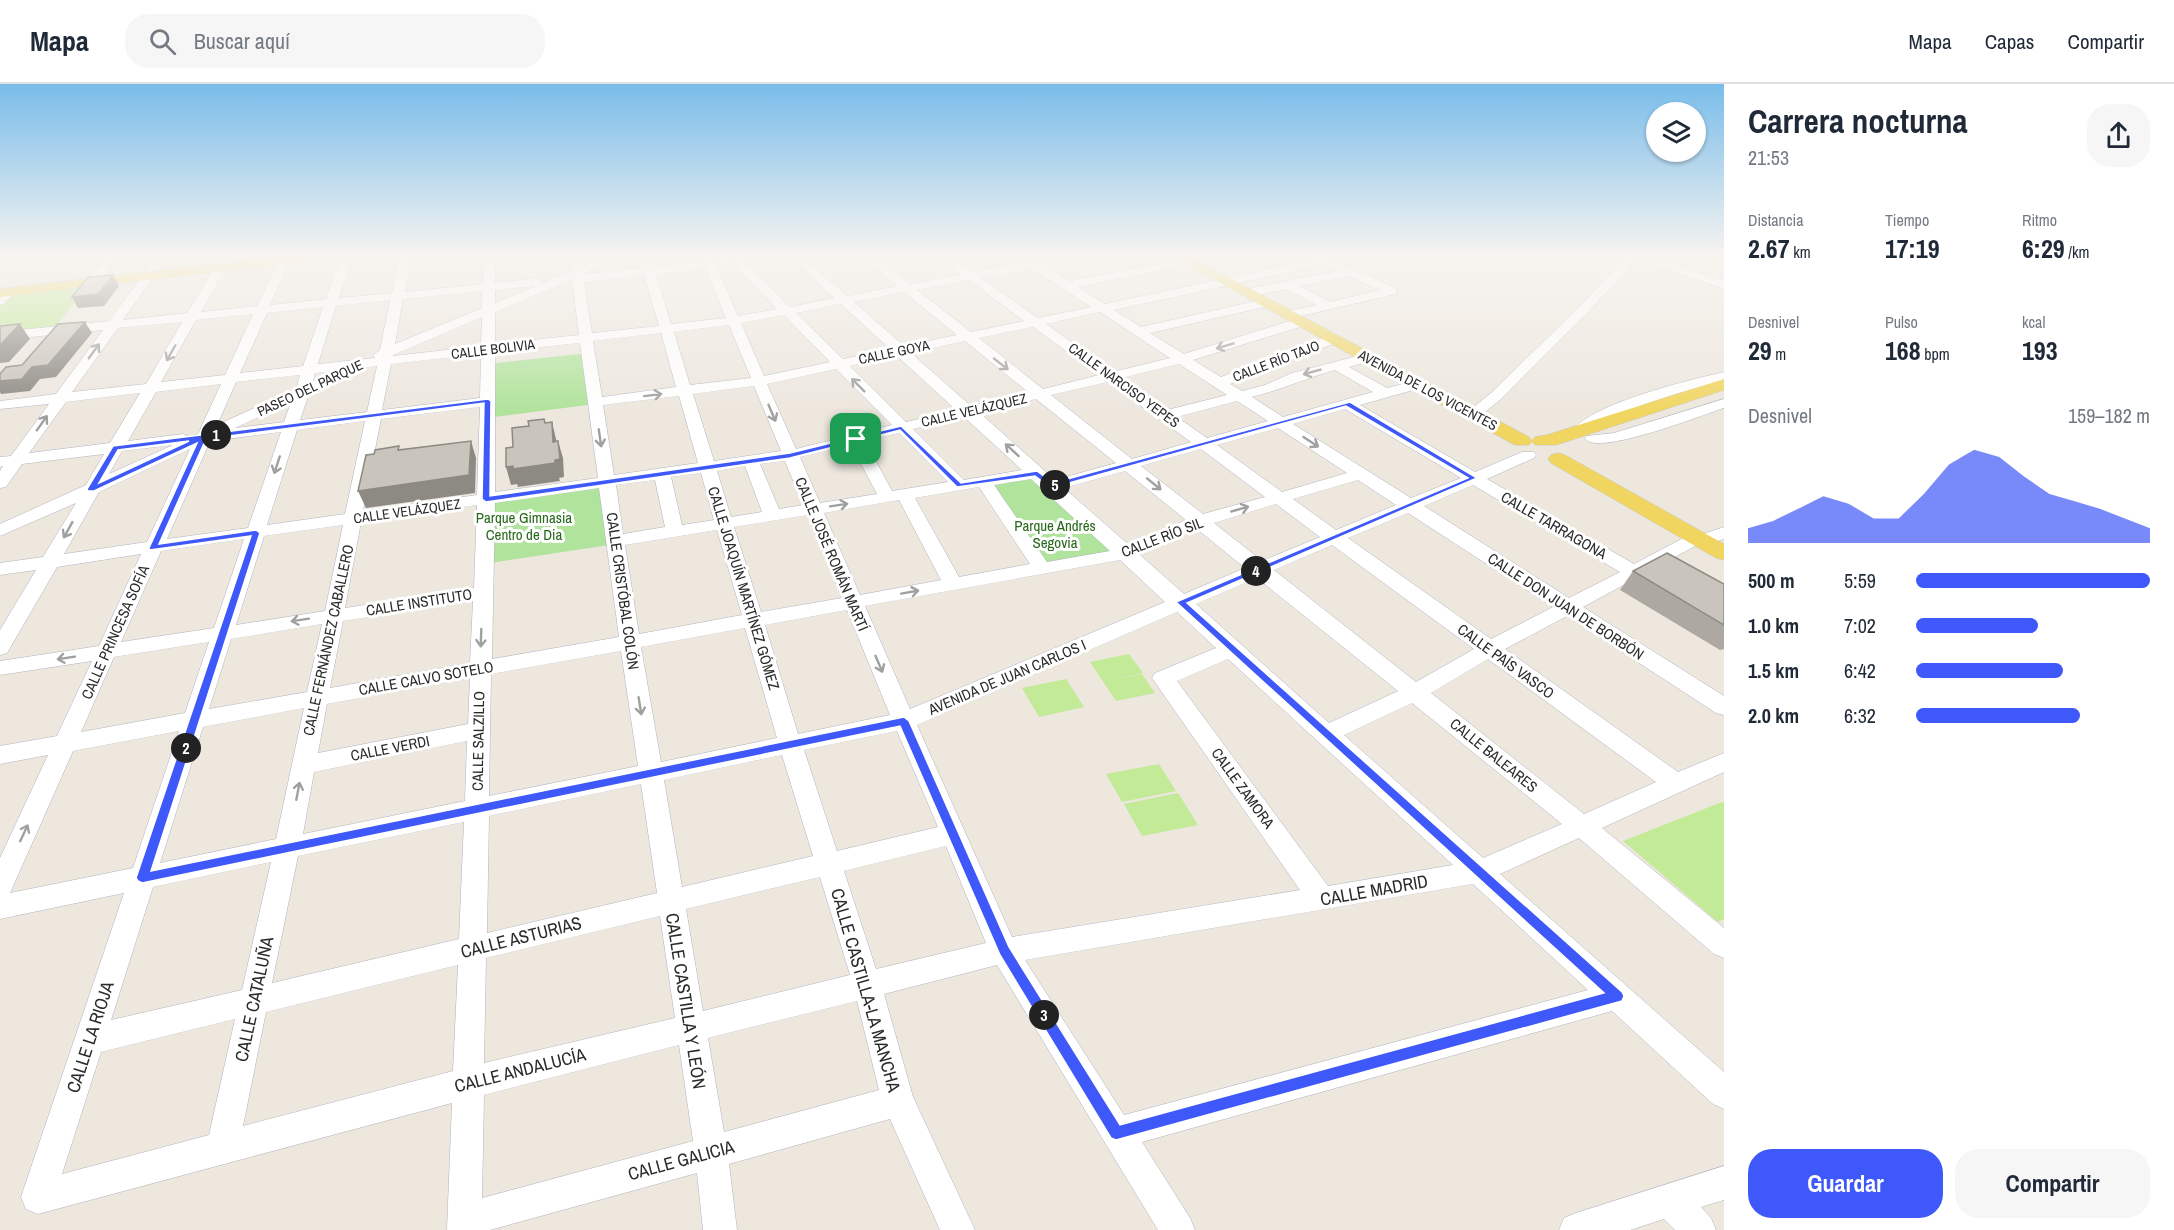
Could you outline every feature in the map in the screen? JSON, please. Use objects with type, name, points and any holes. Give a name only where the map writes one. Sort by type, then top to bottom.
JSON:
[{"type":"main road","name":"AVENIDA DE LOS VICENTES","points":[[1273,307],[1531,445]]},
{"type":"main road","points":[[1724,384],[1587,434],[1560,456],[1542,459],[1531,445],[1587,434],[1724,395]]},
{"type":"main road","points":[[1560,456],[1724,553]]},
{"type":"street","points":[[0,483],[8,461],[59,398],[126,307]]},
{"type":"street","points":[[0,648],[197,307]]},
{"type":"street","points":[[0,336],[287,307]]},
{"type":"street","name":"CALLE LA RIOJA","points":[[38,1197],[329,307]]},
{"type":"street","name":"CALLE FERNÁNDEZ CABALLERO","points":[[286,849],[396,307]]},
{"type":"street","name":"PASEO DEL PARQUE","points":[[0,531],[360,364],[385,357],[493,307]]},
{"type":"street","name":"CALLE CRISTÓBAL COLÓN","points":[[582,307],[651,772]]},
{"type":"street","name":"CALLE JOAQUÍN MARTÍNEZ GÓMEZ","points":[[661,307],[790,744]]},
{"type":"street","name":"CALLE JOSÉ ROMÁN MARTÍ","points":[[728,307],[852,602],[1004,951],[1178,1230]]},
{"type":"street","points":[[782,307],[960,485]]},
{"type":"street","name":"CALLE BOLIVIA","points":[[385,357],[488,349],[733,321],[804,307]]},
{"type":"street","points":[[852,307],[1127,553],[1724,1093]]},
{"type":"street","name":"CALLE BALEARES","points":[[930,307],[1581,825],[1724,945]]},
{"type":"street","name":"CALLE NARCISO YEPES","points":[[1015,307],[1335,538]]},
{"type":"street","points":[[1139,331],[1245,307]]},
{"type":"street","name":"CALLE VELÁZQUEZ","points":[[0,569],[790,455],[1182,359],[1325,307]]},
{"type":"street","points":[[1474,414],[1496,396],[1586,307]]},
{"type":"street","name":"CALLE GOYA","points":[[595,402],[759,381],[1103,308]]},
{"type":"street","name":"CALLE DON JUAN DE BORBÓN","points":[[1103,308],[1724,707]]},
{"type":"street","name":"CALLE SALZILLO","points":[[464,1225],[486,499],[489,309]]},
{"type":"street","name":"CALLE PRINCESA SOFÍA","points":[[0,886],[262,310]]},
{"type":"street","name":"CALLE RÍO TAJO","points":[[1220,383],[1333,339]]},
{"type":"street","points":[[1166,415],[1270,388],[1297,376],[1369,357]]},
{"type":"street","points":[[0,405],[360,364]]},
{"type":"street","points":[[1336,365],[1385,393]]},
{"type":"street","points":[[1724,376],[1631,405],[1596,419],[1587,434],[1615,438],[1724,403]]},
{"type":"street","points":[[1051,486],[1419,384]]},
{"type":"street","points":[[8,461],[488,401]]},
{"type":"street","name":"CALLE TARRAGONA","points":[[1347,404],[1634,572]]},
{"type":"street","points":[[856,439],[953,584]]},
{"type":"street","name":"AVENIDA DE JUAN CARLOS I","points":[[0,907],[904,721],[1474,478],[1531,445]]},
{"type":"street","points":[[751,461],[772,515]]},
{"type":"street","points":[[615,541],[1037,473]]},
{"type":"street","points":[[662,474],[675,531]]},
{"type":"street","name":"CALLE RÍO SIL","points":[[852,602],[1127,553],[1200,521],[1360,474]]},
{"type":"street","points":[[984,482],[1042,568]]},
{"type":"street","points":[[1326,734],[1415,692],[1489,649],[1634,572],[1700,540],[1724,532]]},
{"type":"street","name":"CALLE PAÍS VASCO","points":[[1335,538],[1677,784]]},
{"type":"street","name":"CALLE INSTITUTO","points":[[0,668],[482,593]]},
{"type":"street","name":"CALLE CALVO SOTELO","points":[[0,755],[852,602]]},
{"type":"street","name":"CALLE ZAMORA","points":[[1233,650],[1163,678],[1322,899]]},
{"type":"street","name":"CALLE VERDI","points":[[303,765],[478,730]]},
{"type":"street","name":"CALLE CASTILLA-LA MANCHA","points":[[790,744],[867,984],[898,1101],[958,1230]]},
{"type":"street","name":"CALLE MADRID","points":[[1004,951],[1479,873],[1724,762]]},
{"type":"street","name":"CALLE CASTILLA Y LEÓN","points":[[651,772],[711,1151],[720,1230]]},
{"type":"street","name":"CALLE ASTURIAS","points":[[90,1040],[953,834]]},
{"type":"street","name":"CALLE CATALUÑA","points":[[222,1149],[286,849]]},
{"type":"street","name":"CALLE ANDALUCÍA","points":[[38,1197],[468,1083],[1004,951]]},
{"type":"street","points":[[1116,1133],[1617,996]]},
{"type":"street","name":"CALLE GALICIA","points":[[464,1225],[711,1151],[898,1101]]},
{"type":"street","points":[[1576,1230],[1724,1183]]},
{"type":"street","points":[[1671,1201],[1699,1230]]},
{"type":"green space","points":[[0,307],[71,307],[51,331],[0,336]]},
{"type":"green space","points":[[589,353],[595,404],[487,418],[488,364]]},
{"type":"green space","name":"Parque Andrés Segovia","points":[[1037,473],[1127,553],[1042,568],[984,482]]},
{"type":"green space","name":"Parque Gimnasia Centro de Dia","points":[[607,482],[616,544],[484,564],[486,499]]},
{"type":"green space","points":[[1129,654],[1143,673],[1115,679],[1142,674],[1155,693],[1116,701],[1090,662]]},
{"type":"green space","points":[[1066,679],[1084,707],[1039,717],[1022,688]]},
{"type":"green space","points":[[1159,764],[1176,791],[1122,802],[1106,774]]},
{"type":"green space","points":[[1178,793],[1198,825],[1142,836],[1124,804]]},
{"type":"green space","points":[[1724,803],[1724,919],[1718,922],[1623,841]]},
{"type":"building","points":[[85,322],[48,365],[32,367],[22,379],[0,381],[0,374],[6,367],[22,365],[58,324]]},
{"type":"building","points":[[20,324],[0,345],[0,326]]},
{"type":"building","points":[[544,419],[545,423],[552,422],[553,442],[558,441],[560,459],[555,460],[555,463],[513,469],[513,466],[506,467],[506,448],[513,447],[512,428],[529,426],[528,421]]},
{"type":"building","points":[[471,441],[469,475],[358,491],[366,455],[374,454],[375,450],[399,446],[398,450]]},
{"type":"building","points":[[1667,553],[1724,584],[1724,625],[1633,571]]},
{"type":"route","points":[[856,439],[790,455],[486,499],[488,401],[203,437],[91,489],[116,448],[203,437],[153,548],[256,533],[142,878],[904,721],[1004,951],[1116,1133],[1617,996],[1180,602],[1474,478],[1347,404],[1051,486],[1037,473],[960,485],[901,428],[856,439]]}]
